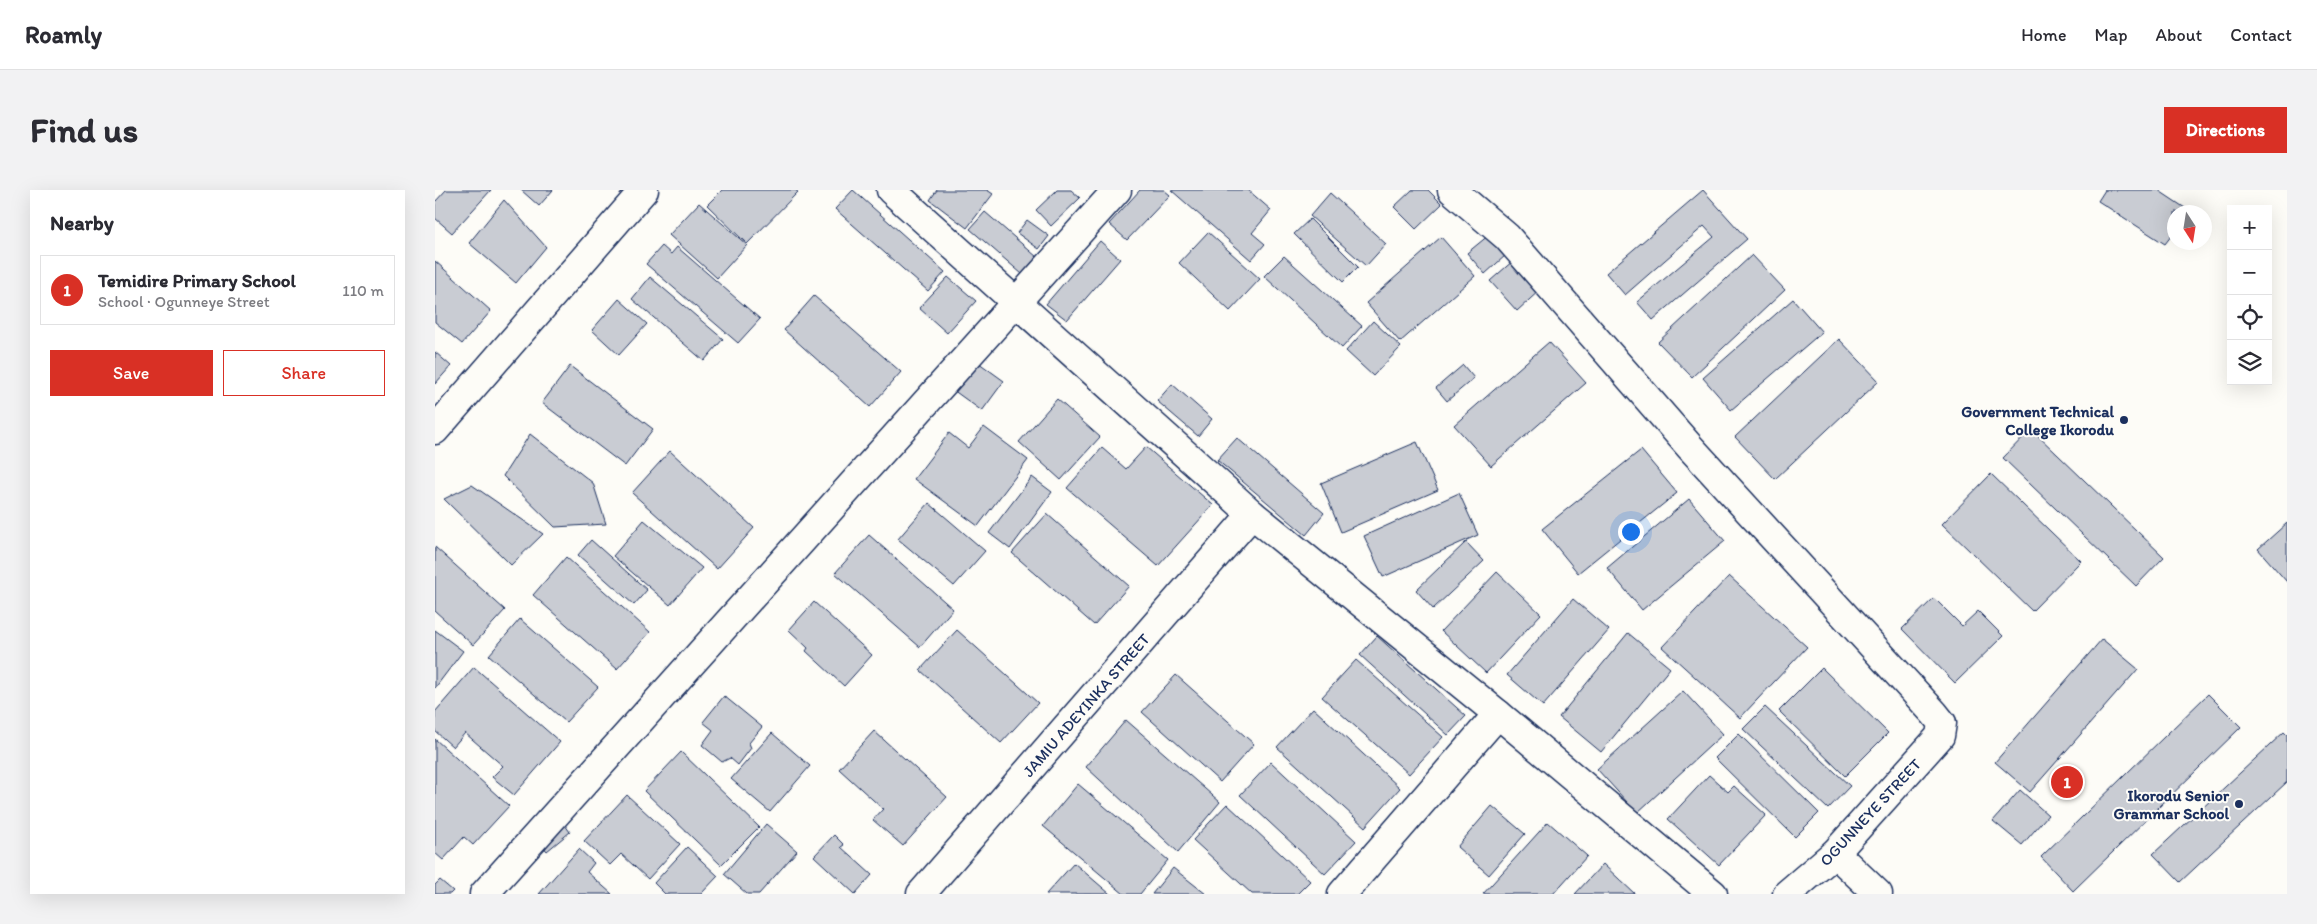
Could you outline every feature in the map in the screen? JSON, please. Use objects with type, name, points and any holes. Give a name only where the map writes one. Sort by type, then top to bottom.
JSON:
[{"type":"street","points":[[435,430],[644,190]]},
{"type":"street","points":[[891,190],[1252,514],[1498,714],[1713,894]]},
{"type":"street","points":[[484,894],[1117,190]]},
{"type":"street","name":"OGUNNEYE STREET","points":[[1452,190],[1507,237],[1690,447],[1935,713],[1942,724],[1940,736],[1835,853],[1787,894]]},
{"type":"street","name":"JAMIU ADEYINKA STREET","points":[[921,894],[1252,514]]},
{"type":"street","points":[[1342,894],[1498,714]]},
{"type":"street","points":[[1835,853],[1878,894]]},
{"type":"building","points":[[446,190],[491,190],[452,233],[435,218],[435,202]]},
{"type":"building","points":[[521,190],[553,190],[539,206]]},
{"type":"building","points":[[722,190],[795,190],[798,192],[747,244],[707,205]]},
{"type":"building","points":[[853,190],[945,272],[928,291],[835,209]]},
{"type":"building","points":[[937,190],[987,190],[993,194],[967,228],[930,200]]},
{"type":"building","points":[[1057,190],[1071,190],[1080,198],[1051,226],[1036,210]]},
{"type":"building","points":[[1140,190],[1164,190],[1170,195],[1127,240],[1109,224]]},
{"type":"building","points":[[1171,190],[1248,190],[1271,210],[1252,233],[1265,244],[1251,260]]},
{"type":"building","points":[[1412,190],[1428,190],[1442,204],[1416,229],[1394,207]]},
{"type":"building","points":[[1703,190],[1747,239],[1653,320],[1637,302],[1714,237],[1704,226],[1625,295],[1606,273]]},
{"type":"building","points":[[2105,190],[2158,190],[2180,205],[2167,205],[2167,241],[2165,244],[2098,201]]},
{"type":"building","points":[[1330,193],[1386,244],[1366,266],[1310,216]]},
{"type":"building","points":[[504,200],[546,247],[516,283],[469,243]]},
{"type":"building","points":[[699,203],[747,245],[717,278],[669,235]]},
{"type":"building","points":[[985,212],[1037,257],[1022,274],[970,229]]},
{"type":"building","points":[[1310,219],[1358,267],[1343,282],[1294,234]]},
{"type":"building","points":[[1027,220],[1049,236],[1039,249],[1017,233]]},
{"type":"building","points":[[1208,232],[1260,279],[1230,311],[1179,263]]},
{"type":"building","points":[[1489,235],[1506,255],[1485,274],[1467,253]]},
{"type":"building","points":[[1441,237],[1475,276],[1400,342],[1366,303]]},
{"type":"building","points":[[1100,241],[1120,259],[1067,320],[1046,304]]},
{"type":"building","points":[[662,246],[671,254],[677,247],[760,319],[738,343],[646,264]]},
{"type":"building","points":[[1752,255],[1785,290],[1692,377],[1658,342]]},
{"type":"building","points":[[1284,256],[1362,326],[1342,348],[1264,276]]},
{"type":"building","points":[[1514,260],[1541,289],[1517,311],[1490,281]]},
{"type":"building","points":[[435,261],[491,311],[462,344],[435,322]]},
{"type":"building","points":[[650,277],[723,339],[704,361],[632,299]]},
{"type":"building","points":[[948,277],[976,301],[947,333],[919,308]]},
{"type":"building","points":[[814,296],[901,372],[870,407],[784,330]]},
{"type":"building","points":[[619,299],[647,324],[619,355],[592,330]]},
{"type":"building","points":[[1793,299],[1822,332],[1731,410],[1703,378]]},
{"type":"building","points":[[1373,321],[1401,347],[1373,376],[1346,351]]},
{"type":"building","points":[[1839,339],[1879,381],[1775,479],[1735,437]]},
{"type":"building","points":[[1549,342],[1586,383],[1491,466],[1454,425]]},
{"type":"building","points":[[435,352],[451,366],[435,384]]},
{"type":"building","points":[[975,360],[1004,381],[982,411],[953,390]]},
{"type":"building","points":[[1463,365],[1474,378],[1447,401],[1436,388]]},
{"type":"building","points":[[570,366],[653,429],[625,466],[542,403]]},
{"type":"building","points":[[1172,384],[1212,419],[1198,436],[1157,401]]},
{"type":"building","points":[[1057,399],[1100,437],[1061,480],[1019,442]]},
{"type":"building","points":[[984,427],[1028,460],[978,526],[914,479],[949,433],[968,448]]},
{"type":"building","points":[[2031,429],[2164,557],[2136,586],[2003,458]]},
{"type":"building","points":[[530,434],[593,483],[606,524],[555,527],[503,476]]},
{"type":"building","points":[[1237,438],[1324,513],[1306,535],[1217,460]]},
{"type":"building","points":[[1417,442],[1438,490],[1341,532],[1321,483]]},
{"type":"building","points":[[1146,447],[1213,505],[1158,566],[1067,488],[1102,448],[1126,469]]},
{"type":"building","points":[[1641,450],[1677,493],[1578,573],[1542,529]]},
{"type":"building","points":[[670,451],[754,528],[717,569],[632,493]]},
{"type":"building","points":[[1991,474],[2081,561],[2032,611],[1942,524]]},
{"type":"building","points":[[1032,477],[1052,492],[1010,549],[989,533]]},
{"type":"building","points":[[472,485],[543,534],[511,565],[444,499]]},
{"type":"building","points":[[1459,493],[1478,535],[1383,577],[1364,536]]},
{"type":"building","points":[[1689,499],[1725,541],[1642,610],[1607,568]]},
{"type":"building","points":[[929,503],[985,551],[954,586],[898,539]]},
{"type":"building","points":[[1047,514],[1129,586],[1094,625],[1012,553]]},
{"type":"building","points":[[644,520],[702,568],[670,605],[613,556]]},
{"type":"building","points":[[2287,523],[2287,582],[2258,549]]},
{"type":"building","points":[[869,535],[953,609],[920,647],[835,573]]},
{"type":"building","points":[[591,540],[647,590],[634,605],[578,555]]},
{"type":"building","points":[[1466,542],[1484,561],[1433,609],[1416,590]]},
{"type":"building","points":[[435,547],[505,610],[473,645],[435,611]]},
{"type":"building","points":[[566,557],[650,632],[617,669],[533,595]]},
{"type":"building","points":[[1497,572],[1541,614],[1486,673],[1441,631]]},
{"type":"building","points":[[1729,576],[1807,647],[1740,718],[1662,647]]},
{"type":"building","points":[[1934,598],[1962,626],[1978,611],[2003,636],[1955,683],[1902,629]]},
{"type":"building","points":[[1573,599],[1609,630],[1543,706],[1507,675]]},
{"type":"building","points":[[814,602],[872,655],[844,686],[806,651],[808,648],[789,630]]},
{"type":"building","points":[[520,619],[598,687],[566,722],[489,655]]},
{"type":"building","points":[[435,630],[463,651],[435,688]]},
{"type":"building","points":[[957,630],[1038,703],[1001,743],[920,670]]},
{"type":"building","points":[[1628,633],[1670,668],[1601,752],[1559,717]]},
{"type":"building","points":[[1377,636],[1466,716],[1448,735],[1360,655]]},
{"type":"building","points":[[2102,639],[2138,669],[2030,792],[1995,762]]},
{"type":"building","points":[[1356,660],[1443,737],[1409,774],[1322,697]]},
{"type":"building","points":[[474,667],[560,742],[514,795],[492,777],[503,766],[465,733],[453,747],[435,731],[435,712]]},
{"type":"building","points":[[1822,668],[1888,733],[1845,776],[1779,711]]},
{"type":"building","points":[[1176,675],[1254,744],[1220,782],[1142,712]]},
{"type":"building","points":[[1683,691],[1723,734],[1637,813],[1597,769]]},
{"type":"building","points":[[2208,694],[2241,727],[2073,891],[2041,857]]},
{"type":"building","points":[[724,696],[762,727],[749,743],[751,748],[738,765],[730,758],[722,762],[702,745],[713,730],[703,722]]},
{"type":"building","points":[[1765,707],[1850,786],[1828,809],[1743,729]]},
{"type":"building","points":[[1313,708],[1400,788],[1365,827],[1277,747]]},
{"type":"building","points":[[1126,720],[1220,802],[1178,852],[1086,767]]},
{"type":"building","points":[[874,731],[947,797],[903,846],[873,820],[883,809],[839,769]]},
{"type":"building","points":[[2284,732],[2287,735],[2287,782],[2180,882],[2153,854]]},
{"type":"building","points":[[772,733],[810,766],[770,812],[731,779]]},
{"type":"building","points":[[1739,734],[1819,813],[1795,837],[1715,758]]},
{"type":"building","points":[[435,739],[509,806],[473,845],[464,837],[443,860],[435,853]]},
{"type":"building","points":[[681,752],[759,827],[721,865],[644,791]]},
{"type":"building","points":[[1271,762],[1356,841],[1325,874],[1240,795]]},
{"type":"building","points":[[1709,775],[1728,792],[1734,786],[1766,815],[1719,865],[1668,819]]},
{"type":"building","points":[[1078,784],[1168,860],[1140,894],[1124,894],[1043,826]]},
{"type":"building","points":[[2020,790],[2048,815],[2022,845],[1993,821]]},
{"type":"building","points":[[627,795],[680,844],[648,879],[621,854],[610,865],[584,841]]},
{"type":"building","points":[[1227,804],[1310,881],[1297,894],[1252,894],[1193,840]]},
{"type":"building","points":[[1492,806],[1525,834],[1489,875],[1457,847]]},
{"type":"building","points":[[1548,822],[1587,856],[1553,894],[1483,894]]},
{"type":"building","points":[[766,824],[797,851],[759,894],[747,894],[724,874]]},
{"type":"building","points":[[565,825],[570,832],[547,851],[541,844]]},
{"type":"building","points":[[834,835],[844,845],[841,847],[872,875],[855,894],[814,856]]},
{"type":"building","points":[[687,847],[718,876],[701,894],[665,894],[654,883]]},
{"type":"building","points":[[579,849],[594,863],[587,872],[612,894],[539,894]]},
{"type":"building","points":[[1074,863],[1110,894],[1046,894]]},
{"type":"building","points":[[1603,864],[1635,894],[1575,894]]},
{"type":"building","points":[[1173,868],[1206,894],[1152,894]]},
{"type":"building","points":[[440,880],[453,891],[450,894],[435,894],[435,885]]},
{"type":"place","name":"Government Technical College Ikorodu","points":[[2124,420]]},
{"type":"place","name":"Temidire Primary School","points":[[2067,782]]},
{"type":"place","name":"Ikorodu Senior Grammar School","points":[[2239,804]]}]
